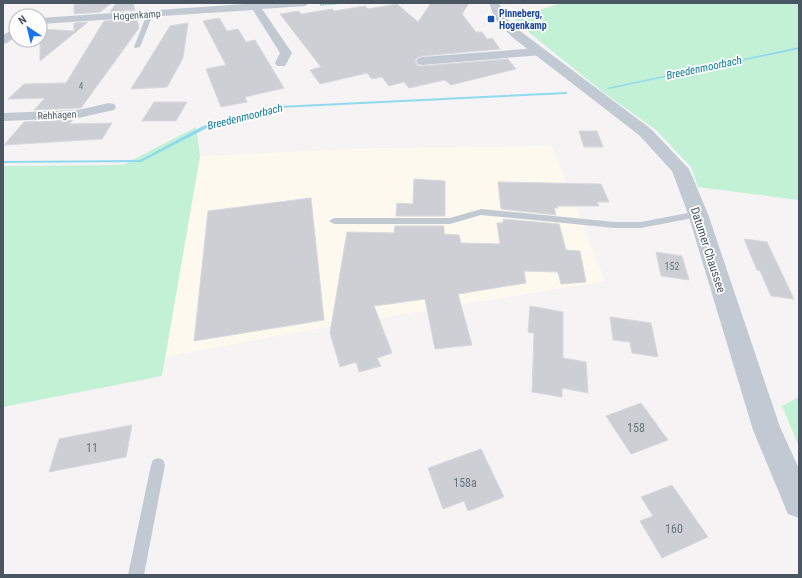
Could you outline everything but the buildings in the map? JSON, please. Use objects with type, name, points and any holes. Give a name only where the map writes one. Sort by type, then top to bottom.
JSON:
[{"type":"street","name":"Hogenkamp","points":[[48,20],[305,3]]},
{"type":"street","name":"Datumer Chaussee","points":[[494,3],[501,19],[538,52],[645,132],[680,169],[698,214],[767,430],[799,503]]},
{"type":"street","points":[[256,6],[286,54],[281,63]]},
{"type":"street","points":[[55,20],[56,9]]},
{"type":"street","points":[[422,61],[538,52]]},
{"type":"street","name":"Rehhagen","points":[[3,117],[78,114],[109,107]]},
{"type":"lane","points":[[137,47],[150,14]]},
{"type":"lane","points":[[334,221],[450,222],[480,212],[615,225],[641,225],[698,214]]},
{"type":"lane","points":[[136,575],[158,465]]},
{"type":"shaded area","points":[[552,146],[605,281],[321,328],[165,357],[200,156],[375,148]]},
{"type":"green space","points":[[561,3],[799,3],[799,200],[698,187],[691,167],[656,130],[603,92],[521,26],[514,18]]},
{"type":"green space","points":[[196,127],[200,156],[162,376],[3,407],[3,166],[123,165]]},
{"type":"green space","points":[[799,397],[799,447],[782,406]]},
{"type":"waterway","name":"Breedenmoorbach","points":[[609,88],[799,48]]},
{"type":"waterway","name":"Breedenmoorbach","points":[[3,162],[141,161],[205,127],[279,107],[566,93]]},
{"type":"place","name":"Pinneberg, Hogenkamp","points":[[491,19]]}]
